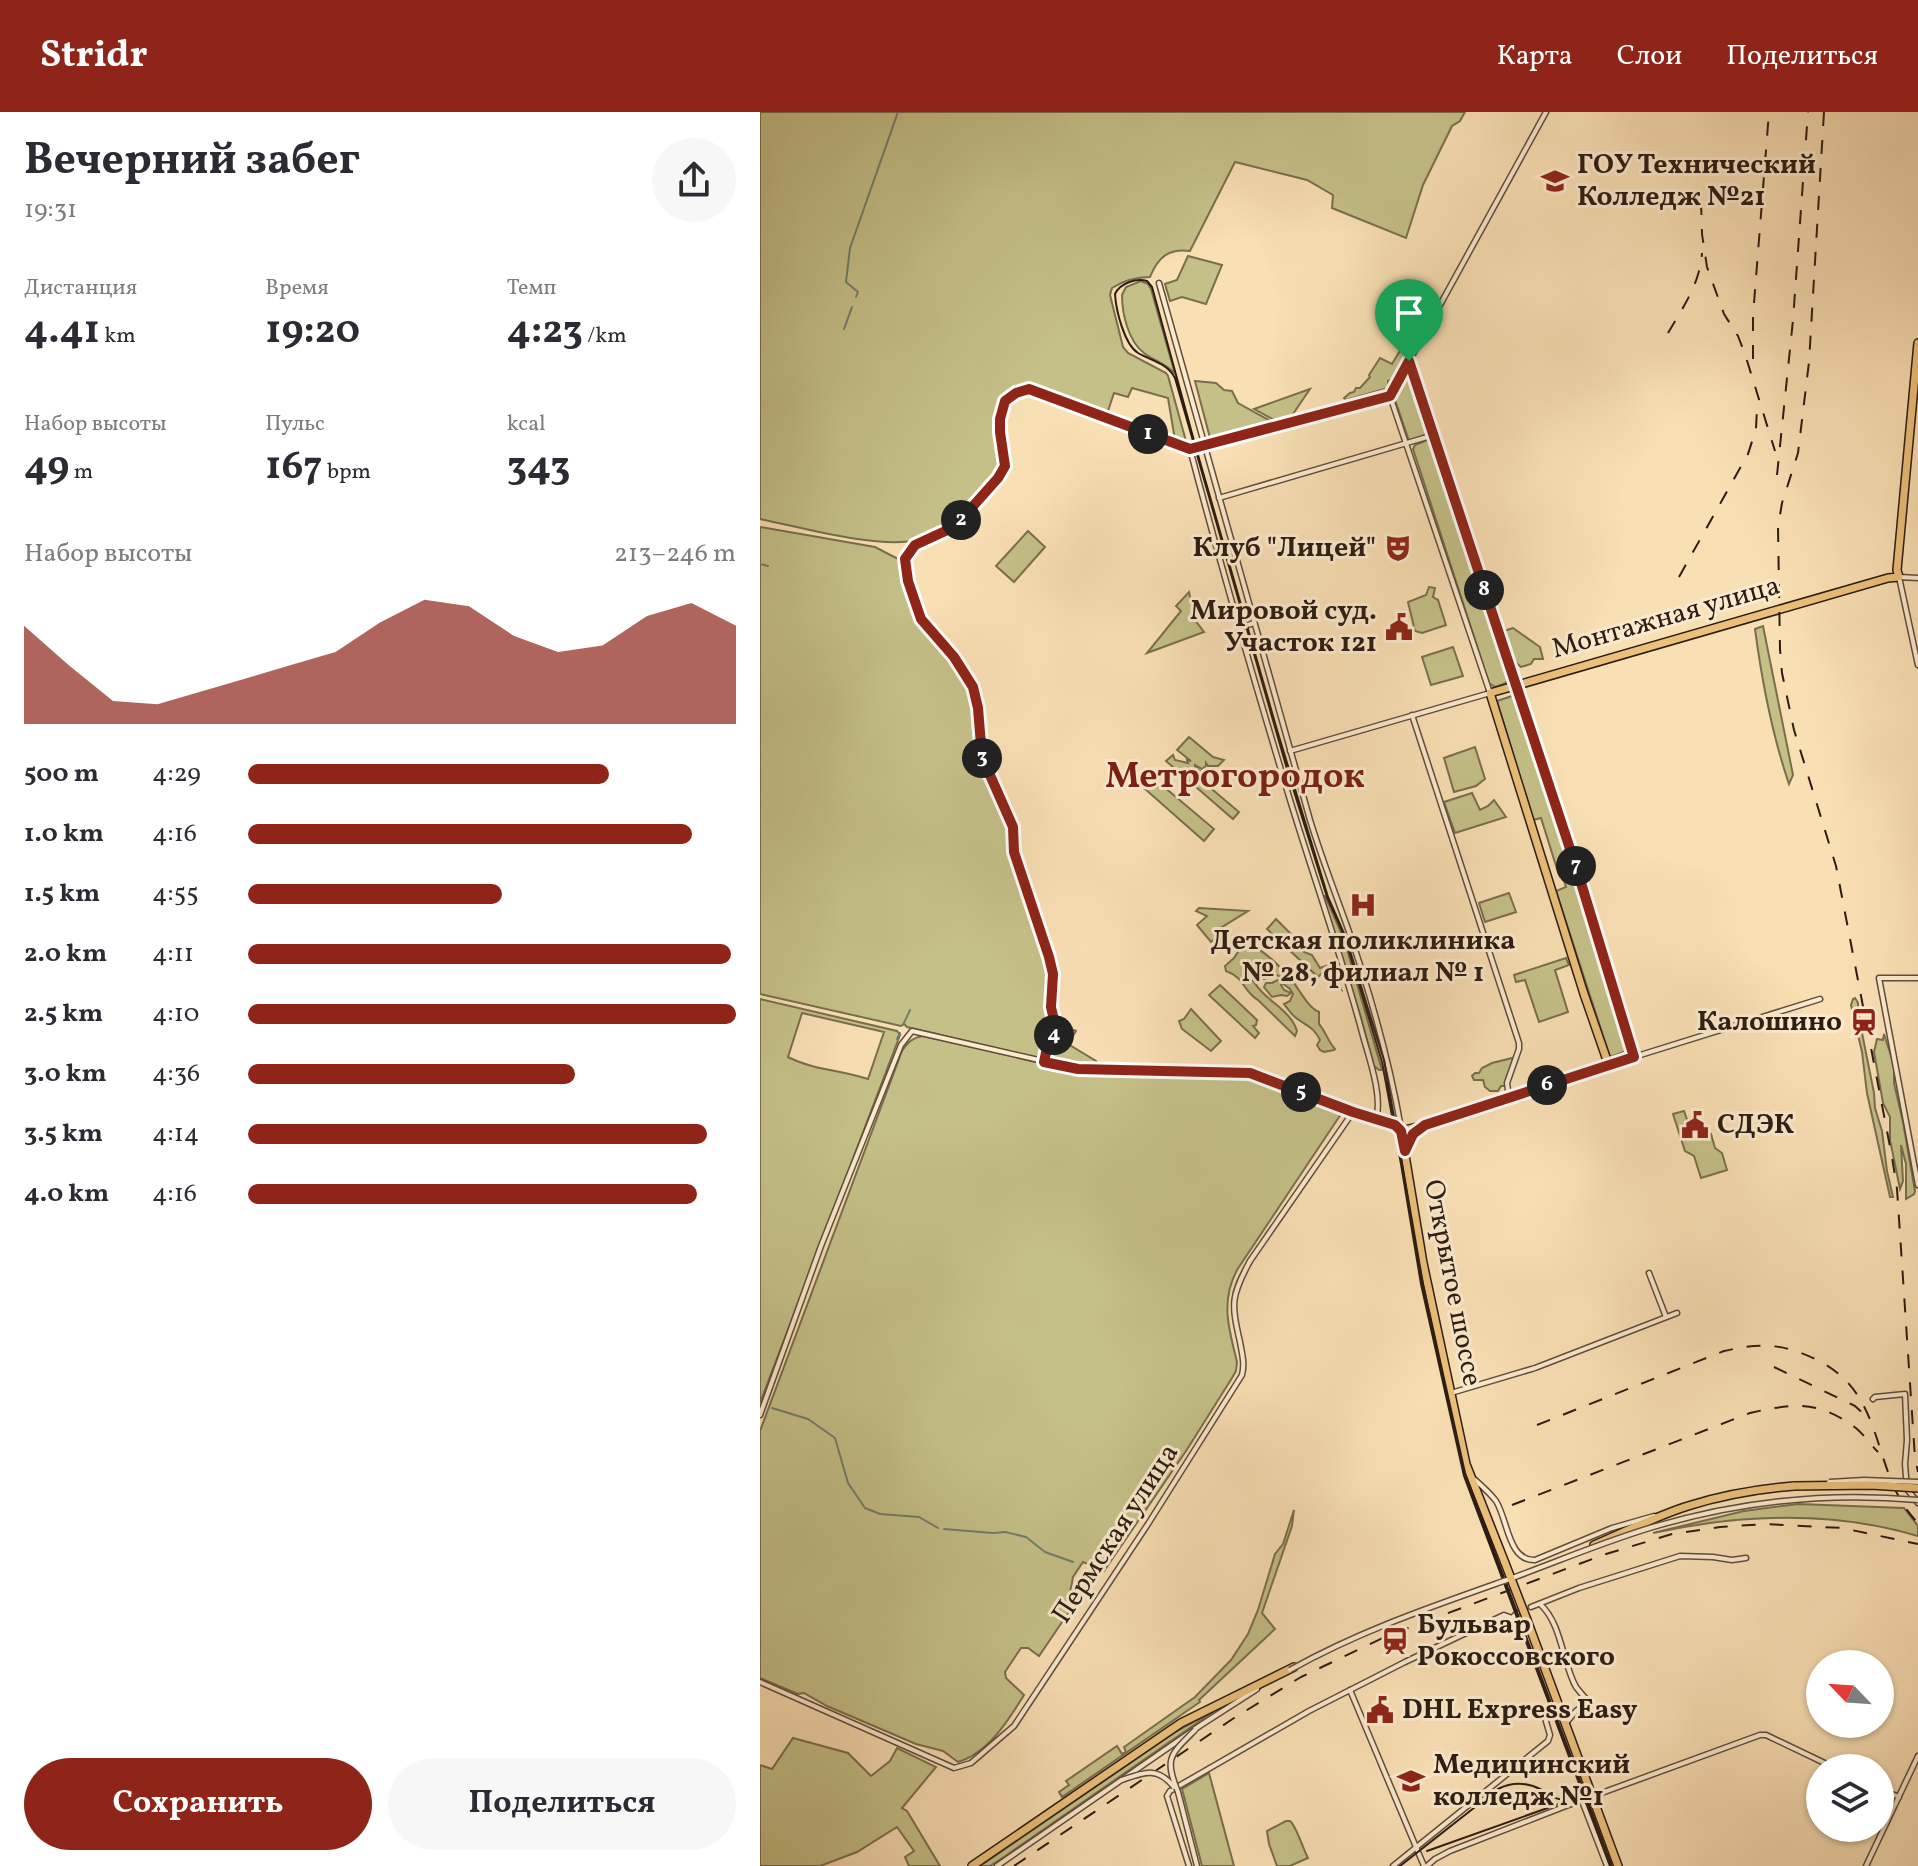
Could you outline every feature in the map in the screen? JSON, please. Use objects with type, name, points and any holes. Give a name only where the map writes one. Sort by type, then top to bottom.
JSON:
[{"type":"main road","points":[[1899,577],[1897,570],[1918,343]]},
{"type":"main road","name":"Монтажная улица","points":[[1490,693],[1794,604],[1899,577]]},
{"type":"main road","points":[[1401,1131],[1634,1057],[1516,685]]},
{"type":"main road","points":[[1490,693],[1609,1066]]},
{"type":"main road","points":[[1405,1151],[1413,1134],[1425,1125]]},
{"type":"main road","name":"Открытое шоссе","points":[[1401,1131],[1423,1263],[1466,1464],[1618,1866]]},
{"type":"main road","points":[[972,1866],[1196,1714],[1376,1627],[1577,1553],[1668,1513],[1704,1501],[1794,1486],[1918,1485]]},
{"type":"street","points":[[1044,1062],[1056,1029],[1051,1007],[1053,974],[1049,957],[1014,852],[1013,827],[982,757],[973,687],[954,657],[921,619],[908,581],[905,559],[915,545],[954,527],[998,478],[1006,463],[1000,432],[1005,401],[1023,391],[1029,389],[1190,449],[1390,396],[1546,112]]},
{"type":"street","name":"Открытое шоссе","points":[[1159,283],[1290,751],[1382,1039],[1401,1131]]},
{"type":"street","points":[[1409,361],[1516,685]]},
{"type":"street","points":[[1401,377],[1409,376],[1418,390]]},
{"type":"street","points":[[1390,396],[1490,693]]},
{"type":"street","points":[[1219,498],[1434,435]]},
{"type":"street","points":[[1190,449],[1280,766],[1323,890],[1370,1063],[1379,1109],[1376,1119]]},
{"type":"street","points":[[1899,577],[1918,665]]},
{"type":"street","name":"Монтажная улица","points":[[1899,577],[1918,578]]},
{"type":"street","points":[[1239,628],[1254,623]]},
{"type":"street","name":"Монтажная улица","points":[[1290,751],[1490,693]]},
{"type":"street","points":[[1412,715],[1519,1043],[1507,1083],[1509,1097]]},
{"type":"street","points":[[1323,890],[1333,887]]},
{"type":"street","points":[[1918,978],[1879,978],[1918,1185]]},
{"type":"street","points":[[1634,1057],[1820,999]]},
{"type":"street","points":[[760,1415],[821,1246],[904,1039],[912,1031],[1078,1069],[1250,1073],[1395,1125],[1401,1131]]},
{"type":"street","name":"Пермская улица","points":[[760,1682],[954,1768],[971,1763],[1012,1728],[1148,1524],[1242,1375],[1244,1361],[1234,1311],[1238,1283],[1353,1112]]},
{"type":"street","points":[[1649,1273],[1666,1317]]},
{"type":"street","points":[[1451,1393],[1535,1368],[1677,1313]]},
{"type":"street","points":[[1873,1399],[1905,1394],[1907,1489],[1918,1502]]},
{"type":"street","points":[[1472,1478],[1494,1498],[1517,1554],[1527,1560],[1535,1560],[1634,1520],[1668,1513]]},
{"type":"street","points":[[997,1866],[1237,1701],[1290,1670],[1376,1628],[1649,1528],[1708,1512],[1762,1503],[1838,1497],[1904,1498],[1918,1502]]},
{"type":"street","points":[[1531,1607],[1579,1588],[1680,1556],[1732,1560],[1746,1558]]},
{"type":"street","points":[[1540,1604],[1554,1627],[1577,1687],[1589,1702],[1565,1724]]},
{"type":"street","points":[[1189,1866],[1167,1796],[1170,1791],[1309,1711],[1504,1615],[1512,1620],[1517,1613]]},
{"type":"street","points":[[1350,1690],[1415,1848],[1426,1866],[1450,1851],[1760,1735],[1806,1754]]},
{"type":"street","points":[[1561,1713],[1576,1711]]},
{"type":"street","points":[[1393,1866],[1550,1739],[1545,1718]]},
{"type":"street","points":[[1195,1730],[1170,1759],[1170,1772],[1197,1866]]},
{"type":"street","points":[[1866,1866],[1918,1756]]},
{"type":"street","points":[[1122,1780],[1141,1773],[1156,1773],[1167,1779],[1178,1792]]},
{"type":"street","points":[[1894,1795],[1899,1797]]},
{"type":"street","points":[[1582,1801],[1607,1866]]},
{"type":"shaded area","points":[[760,112],[1465,112],[1460,121],[1452,126],[1423,185],[1406,238],[1332,208],[1333,195],[1307,180],[1235,162],[1190,251],[1165,255],[1150,277],[1121,283],[1112,288],[1110,295],[1123,347],[1168,376],[1186,441],[1184,444],[1175,440],[1168,398],[1132,388],[1128,397],[1114,393],[1107,414],[1030,386],[1003,400],[998,432],[1004,463],[958,520],[925,538],[897,542],[837,536],[760,519]]},
{"type":"shaded area","points":[[1188,256],[1222,265],[1206,304],[1182,297],[1170,301],[1165,284],[1177,280]]},
{"type":"shaded area","points":[[1141,281],[1151,289],[1175,374],[1138,348],[1127,326],[1122,295],[1126,287]]},
{"type":"shaded area","points":[[1415,326],[1421,333],[1395,378],[1388,381],[1388,388],[1346,400],[1344,398],[1370,377],[1380,358],[1392,364]]},
{"type":"shaded area","points":[[1407,377],[1430,433],[1409,441],[1394,397]]},
{"type":"shaded area","points":[[1195,381],[1216,383],[1224,390],[1232,391],[1238,403],[1272,422],[1210,438]]},
{"type":"shaded area","points":[[1310,389],[1291,417],[1276,421],[1254,409]]},
{"type":"shaded area","points":[[1430,439],[1509,677],[1506,683],[1495,687],[1489,683],[1413,449],[1415,445]]},
{"type":"shaded area","points":[[760,527],[875,547],[902,561],[918,619],[970,689],[982,767],[1010,826],[1011,852],[1050,975],[1054,1025],[1042,1059],[904,1024],[901,1026],[760,994]]},
{"type":"shaded area","points":[[1028,531],[1045,547],[1014,582],[996,566]]},
{"type":"shaded area","points":[[1429,587],[1435,588],[1433,597],[1438,600],[1446,625],[1422,633],[1415,631],[1408,602],[1426,595]]},
{"type":"shaded area","points":[[1189,592],[1195,620],[1204,632],[1147,653],[1181,611],[1176,606]]},
{"type":"shaded area","points":[[1763,626],[1793,775],[1789,784],[1761,669],[1755,629]]},
{"type":"shaded area","points":[[1513,628],[1540,647],[1543,659],[1534,659],[1531,664],[1521,667],[1513,660],[1504,631]]},
{"type":"shaded area","points":[[1453,647],[1463,676],[1431,685],[1422,657]]},
{"type":"shaded area","points":[[1515,695],[1629,1050],[1610,1057],[1556,891],[1566,887],[1560,868],[1557,869],[1541,818],[1533,820],[1497,701]]},
{"type":"shaded area","points":[[1189,737],[1213,757],[1224,760],[1218,766],[1208,766],[1206,763],[1202,769],[1195,765],[1199,770],[1186,770],[1188,774],[1196,773],[1239,812],[1233,819],[1166,761],[1173,755],[1175,760],[1191,761],[1177,750]]},
{"type":"shaded area","points":[[1475,747],[1485,779],[1476,786],[1454,792],[1444,758]]},
{"type":"shaded area","points":[[1163,786],[1214,829],[1204,841],[1145,789]]},
{"type":"shaded area","points":[[1472,793],[1480,810],[1494,800],[1506,817],[1455,833],[1444,802]]},
{"type":"shaded area","points":[[1509,893],[1516,912],[1485,922],[1479,903]]},
{"type":"shaded area","points":[[1323,896],[1344,939],[1382,1070],[1374,1066]]},
{"type":"shaded area","points":[[1199,908],[1248,911],[1219,929],[1211,942],[1197,925],[1207,916],[1196,911]]},
{"type":"shaded area","points":[[1276,919],[1298,941],[1304,952],[1312,955],[1320,968],[1332,964],[1341,989],[1322,973],[1318,977],[1267,929]]},
{"type":"shaded area","points":[[1251,945],[1277,964],[1319,1012],[1319,1024],[1334,1050],[1320,1050],[1316,1033],[1284,1004],[1290,1001],[1293,994],[1290,989],[1282,983],[1284,990],[1291,993],[1272,997],[1264,987],[1266,983],[1282,978],[1277,975],[1264,979],[1245,966],[1260,990],[1291,1020],[1297,1031],[1295,1036],[1253,997],[1237,977],[1226,971],[1225,966],[1240,949]]},
{"type":"shaded area","points":[[1566,958],[1569,965],[1555,970],[1568,1012],[1539,1022],[1525,980],[1516,982],[1514,975]]},
{"type":"shaded area","points":[[1220,985],[1257,1020],[1253,1026],[1259,1033],[1255,1038],[1209,995]]},
{"type":"shaded area","points":[[1855,998],[1893,1197],[1890,1197],[1867,1093],[1862,1052],[1851,1005]]},
{"type":"shaded area","points":[[760,999],[897,1031],[900,1035],[760,1403]],"holes":[[[802,1013],[884,1032],[868,1079],[807,1065],[788,1057]]]},
{"type":"shaded area","points":[[1191,1009],[1221,1041],[1211,1051],[1182,1029],[1179,1021]]},
{"type":"shaded area","points":[[1074,1030],[1068,1044],[1096,1061],[1098,1066],[1050,1058],[1050,1050],[1061,1031]]},
{"type":"shaded area","points":[[1884,1034],[1894,1065],[1894,1083],[1915,1191],[1906,1199],[1906,1164],[1901,1145],[1903,1181],[1900,1189],[1890,1140],[1890,1117],[1883,1103],[1874,1052],[1877,1039],[1883,1040]]},
{"type":"shaded area","points":[[923,1036],[1077,1071],[1248,1074],[1341,1114],[1232,1282],[1227,1304],[1237,1362],[1232,1378],[1104,1571],[1083,1562],[1073,1577],[1069,1598],[1075,1603],[1039,1656],[1028,1648],[1021,1648],[1005,1672],[1006,1678],[1024,1695],[1004,1725],[988,1744],[958,1762],[943,1751],[916,1744],[804,1693],[798,1694],[760,1678],[760,1431],[902,1051],[911,1041]]},
{"type":"shaded area","points":[[1512,1058],[1506,1086],[1501,1086],[1498,1091],[1490,1091],[1483,1080],[1474,1080],[1472,1076],[1482,1068]]},
{"type":"shaded area","points":[[1684,1111],[1691,1131],[1702,1137],[1711,1134],[1727,1170],[1701,1178],[1694,1156],[1685,1151],[1673,1114]]},
{"type":"shaded area","points":[[1798,1504],[1904,1508],[1918,1526],[1918,1536],[1852,1522],[1786,1518],[1719,1522],[1653,1533],[1744,1511]]},
{"type":"shaded area","points":[[1294,1510],[1292,1526],[1262,1613],[1275,1629],[1200,1702],[1062,1797],[1059,1792],[1069,1785],[1066,1781],[1117,1746],[1122,1754],[1126,1752],[1124,1747],[1195,1697],[1231,1660],[1248,1634],[1275,1554],[1283,1544]]},
{"type":"shaded area","points":[[1217,1709],[1004,1857],[990,1866],[980,1866],[1174,1733]]},
{"type":"shaded area","points":[[793,1738],[848,1753],[871,1776],[890,1761],[897,1748],[936,1767],[902,1808],[907,1811],[940,1866],[909,1866],[905,1857],[914,1851],[897,1827],[857,1852],[820,1866],[760,1866],[760,1765],[772,1769]]},
{"type":"shaded area","points":[[1209,1773],[1234,1866],[1202,1866],[1182,1789]]},
{"type":"shaded area","points":[[1290,1821],[1295,1828],[1308,1858],[1290,1866],[1277,1866],[1267,1831]]},
{"type":"waterway","points":[[856,297],[858,292],[846,282],[850,248],[898,112]]},
{"type":"waterway","points":[[844,329],[852,307]]},
{"type":"waterway","points":[[760,564],[768,566]]},
{"type":"waterway","points":[[903,1025],[910,1010]]},
{"type":"waterway","points":[[897,1039],[900,1033]]},
{"type":"waterway","points":[[772,1408],[808,1419],[835,1438],[848,1483],[865,1508],[880,1514],[919,1517],[938,1528]]},
{"type":"waterway","points":[[944,1529],[1005,1532],[1026,1537],[1045,1552],[1073,1562]]},
{"type":"tram line","points":[[1610,1866],[1464,1476],[1421,1284],[1382,1062],[1345,938],[1327,897],[1287,769],[1175,378],[1163,366],[1133,349],[1122,326],[1115,294],[1129,282],[1147,281],[1152,287],[1277,730],[1328,897],[1346,938],[1384,1060],[1423,1284],[1465,1473],[1612,1866]]},
{"type":"tram line","points":[[1400,1866],[1503,1787],[1531,1785],[1557,1798],[1578,1799],[1589,1806]]},
{"type":"tram line","points":[[1427,1851],[1570,1800]]},
{"type":"railway","points":[[1753,359],[1753,316],[1769,112]]},
{"type":"railway","points":[[1777,475],[1793,320],[1808,112]]},
{"type":"railway","points":[[1824,112],[1809,362],[1798,453],[1782,503],[1778,527],[1780,649],[1794,730],[1836,866],[1892,1157],[1918,1472]]},
{"type":"railway","points":[[1701,201],[1707,267],[1724,314],[1745,354],[1775,451]]},
{"type":"railway","points":[[1668,333],[1694,285],[1702,253]]},
{"type":"railway","points":[[1679,577],[1748,454],[1756,429],[1757,407]]},
{"type":"railway","points":[[1537,1425],[1724,1351],[1759,1346],[1781,1347],[1815,1359],[1839,1374],[1855,1392],[1867,1413],[1892,1481],[1918,1523]]},
{"type":"railway","points":[[1774,1367],[1855,1406],[1865,1415]]},
{"type":"railway","points":[[1512,1505],[1750,1413],[1780,1407],[1806,1406],[1830,1413],[1857,1429],[1878,1452]]},
{"type":"railway","points":[[1014,1866],[1234,1718],[1301,1677],[1387,1636],[1603,1555],[1672,1534],[1766,1524],[1842,1528],[1918,1544]]},
{"type":"place","name":"ГОУ Технический Колледж №21","points":[[1555,181]]},
{"type":"place","name":"Клуб \"Лицей\"","points":[[1398,548]]},
{"type":"place","name":"Мировой суд. Участок 121","points":[[1399,627]]},
{"type":"place","name":"Детская поликлиника № 28, филиал № 1","points":[[1363,905]]},
{"type":"place","name":"Калошино","points":[[1864,1022]]},
{"type":"place","name":"СДЭК","points":[[1695,1125]]},
{"type":"place","name":"Бульвар Рокоссовского","points":[[1395,1641]]},
{"type":"place","name":"DHL Express Easy","points":[[1380,1710]]},
{"type":"place","name":"Медицинский колледж №1","points":[[1411,1781]]},
{"type":"district","name":"Метрогородок","points":[[1235,778]]},
{"type":"route","points":[[1409,361],[1578,873],[1634,1057],[1425,1125],[1413,1134],[1405,1151],[1401,1131],[1395,1125],[1259,1075],[1220,1071],[1078,1069],[1044,1062],[1056,1029],[1051,1007],[1053,974],[1049,957],[1014,852],[1013,827],[982,757],[973,687],[954,657],[921,619],[908,581],[905,559],[915,545],[954,527],[998,478],[1006,463],[1000,419],[1005,401],[1016,393],[1029,389],[1190,449],[1390,396],[1409,361]]}]
